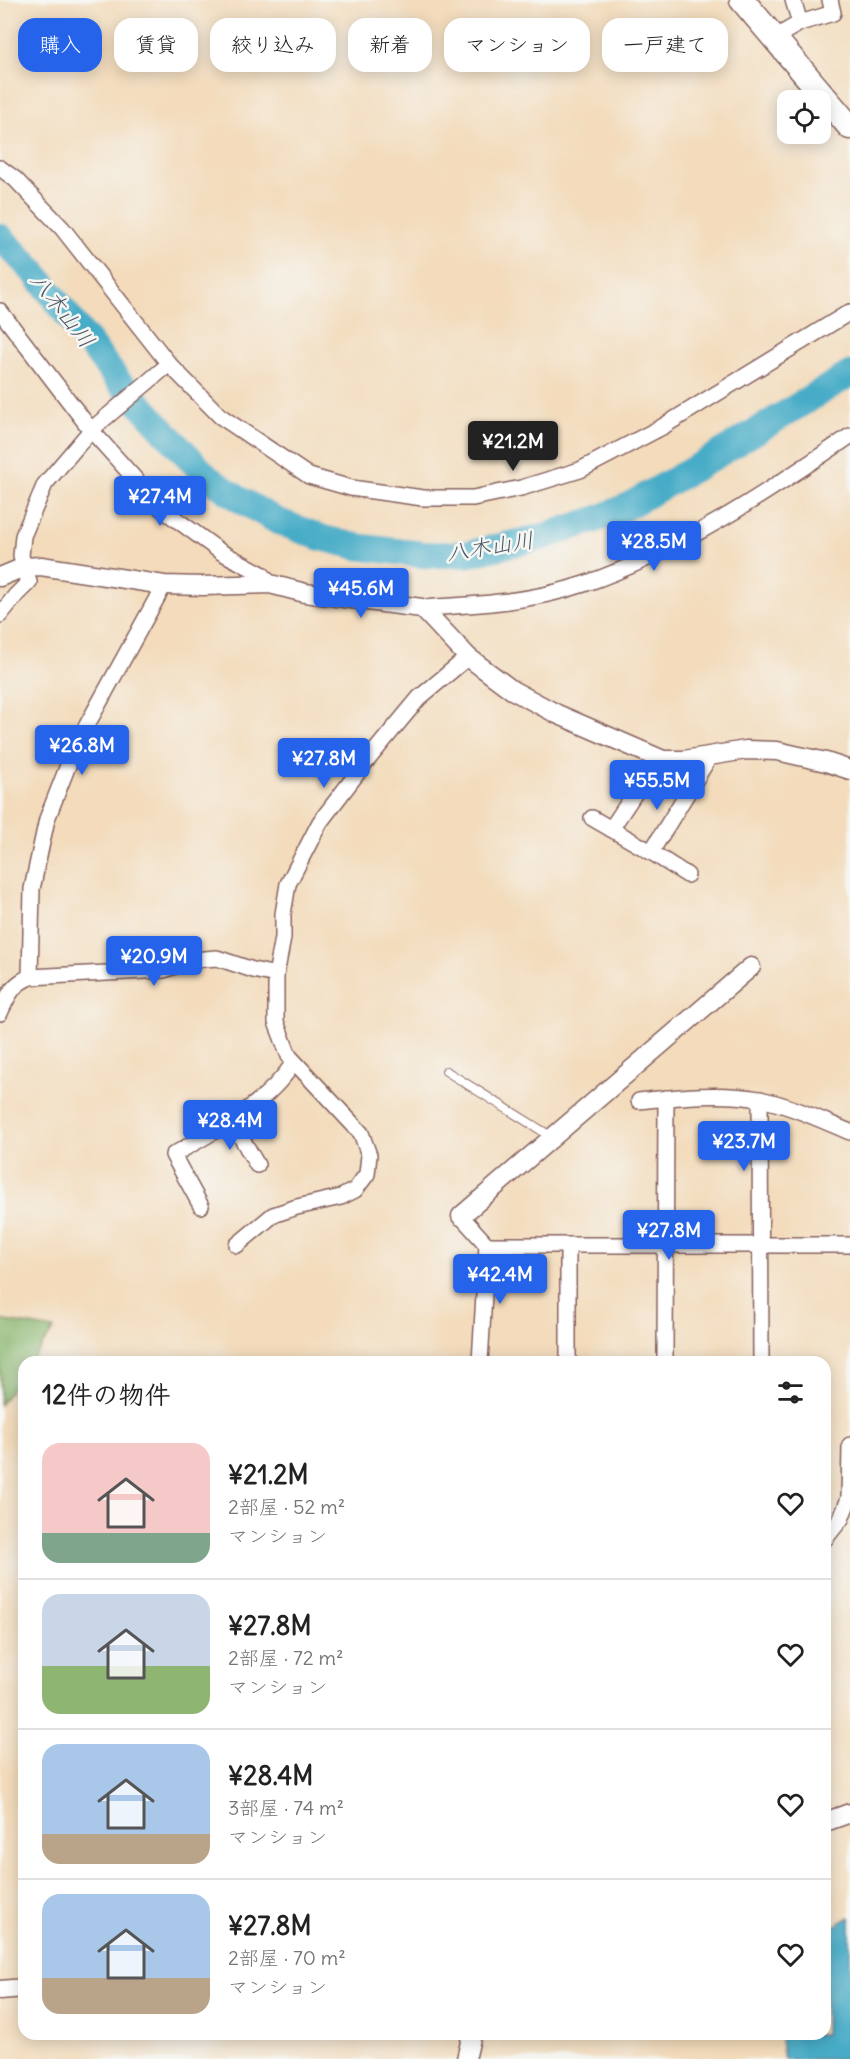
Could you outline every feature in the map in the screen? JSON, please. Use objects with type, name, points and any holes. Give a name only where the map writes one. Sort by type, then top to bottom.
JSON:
[{"type":"main road","points":[[742,0],[850,127]]},
{"type":"street","points":[[793,0],[800,23]]},
{"type":"street","points":[[774,38],[800,23],[832,13],[830,0]]},
{"type":"street","points":[[0,168],[15,179],[62,228],[169,364],[220,416],[309,476],[351,488],[423,498],[473,498],[521,488],[580,470],[662,427],[850,312]]},
{"type":"street","points":[[0,311],[90,430],[162,508],[221,552],[262,574],[270,584]]},
{"type":"street","points":[[0,615],[29,582],[21,556],[22,536],[45,483],[90,430],[169,364]]},
{"type":"street","points":[[0,577],[24,567],[41,566],[164,585],[270,584],[305,593],[422,608],[500,603],[583,585],[627,567],[706,529],[850,436]]},
{"type":"street","points":[[25,980],[32,889],[47,819],[76,745],[164,585]]},
{"type":"street","points":[[422,608],[468,657],[512,690],[557,714],[663,760],[684,760],[746,750],[777,751],[850,770]]},
{"type":"street","points":[[237,1245],[273,1215],[341,1197],[355,1190],[367,1174],[369,1155],[361,1133],[294,1062],[276,1022],[276,975],[283,938],[283,914],[288,884],[320,822],[365,763],[419,698],[468,657]]},
{"type":"street","points":[[651,852],[710,756]]},
{"type":"street","points":[[612,829],[658,758]]},
{"type":"street","points":[[592,818],[687,875]]},
{"type":"street","points":[[0,983],[164,970],[192,960],[217,958],[276,975]]},
{"type":"street","points":[[751,967],[461,1216],[488,1245],[850,1245]]},
{"type":"street","points":[[0,1013],[10,989],[25,980]]},
{"type":"street","points":[[201,1206],[173,1155],[232,1121],[284,1078],[294,1062]]},
{"type":"street","points":[[639,1101],[734,1096],[760,1099],[803,1112],[850,1132]]},
{"type":"street","points":[[665,1356],[666,1098]]},
{"type":"street","points":[[760,1099],[761,1356]]},
{"type":"street","points":[[232,1121],[257,1165]]},
{"type":"street","points":[[480,1356],[488,1245]]},
{"type":"street","points":[[568,1246],[568,1356]]},
{"type":"street","points":[[831,1532],[841,1519],[849,1502],[850,1445]]},
{"type":"street","points":[[831,1820],[850,1813]]},
{"type":"street","points":[[0,1990],[18,1988]]},
{"type":"street","points":[[466,2059],[471,2040]]},
{"type":"lane","points":[[446,1071],[553,1137]]},
{"type":"green space","points":[[0,1320],[54,1329],[34,1356],[18,1356],[18,1380],[0,1405]]},
{"type":"water","points":[[850,1917],[850,2059],[784,2059],[781,2040],[831,2040],[831,1928]]},
{"type":"waterway","name":"八木山川","points":[[0,237],[35,273],[119,382],[207,477],[277,521],[322,538],[359,547],[426,555],[468,554],[542,537],[600,518],[626,507],[704,463],[850,374]]}]
